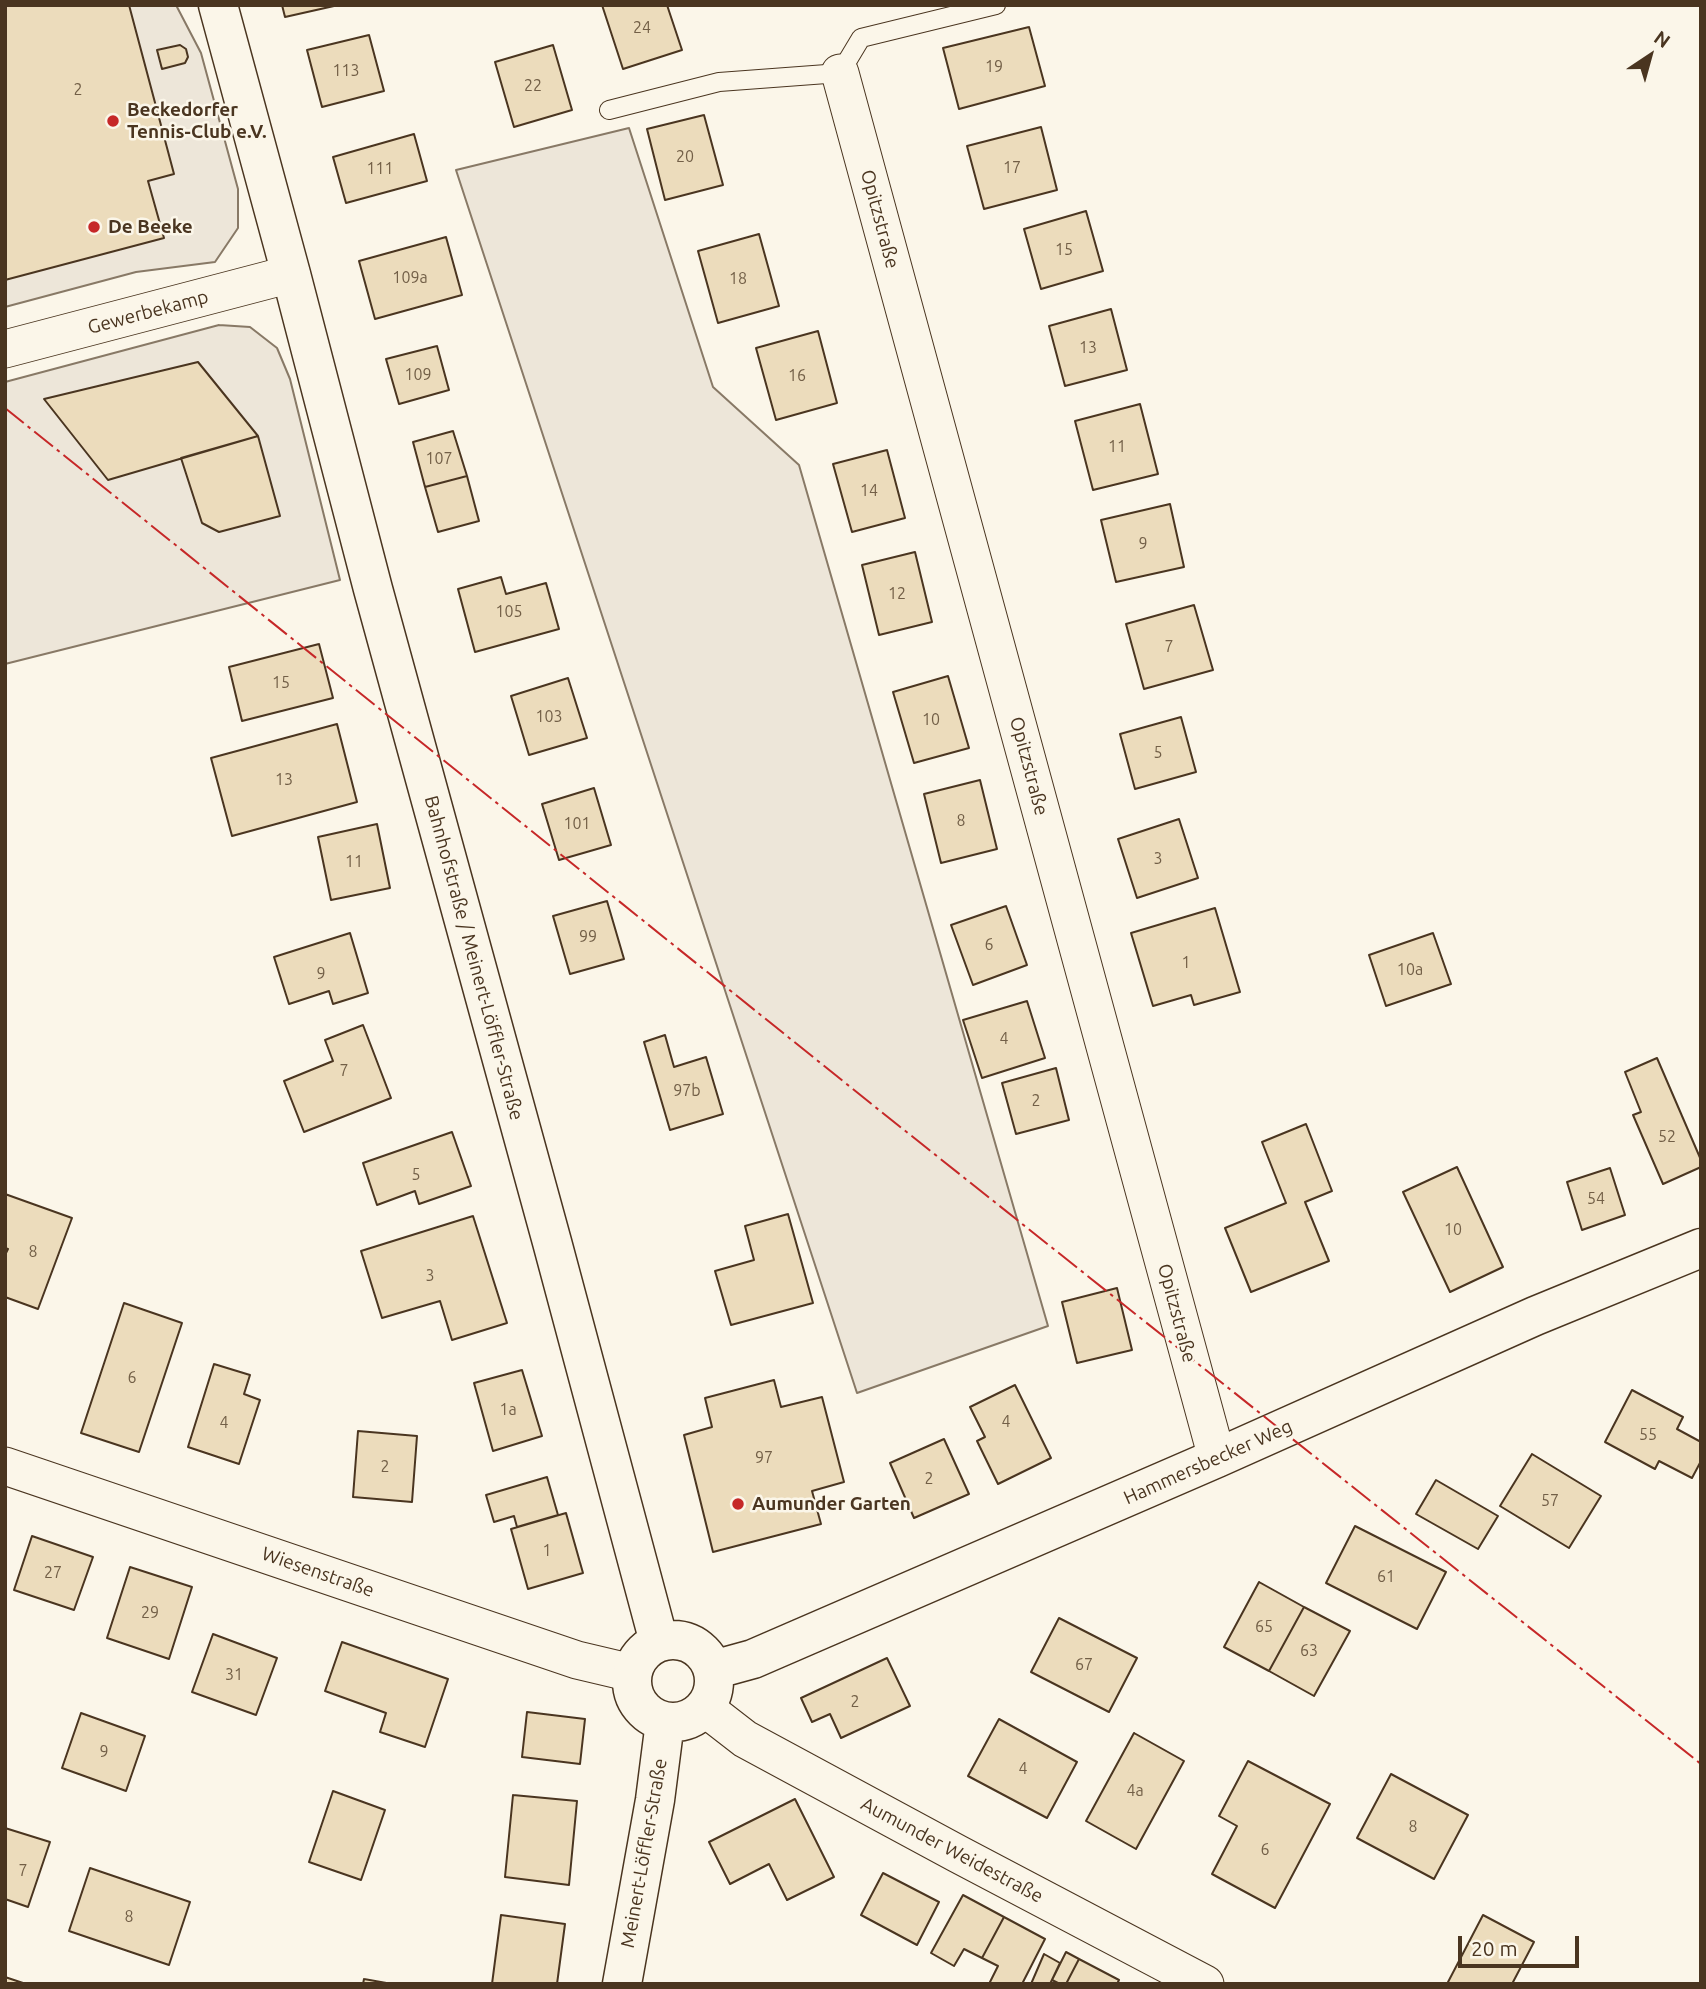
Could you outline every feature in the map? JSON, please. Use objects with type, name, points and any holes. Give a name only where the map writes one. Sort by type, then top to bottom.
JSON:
[{"type":"street","name":"Bahnhofstraße / Meinert-Löffler-Straße","points":[[218,5],[373,589],[659,1642]]},
{"type":"street","name":"Opitzstraße","points":[[840,73],[1217,1458]]},
{"type":"street","name":"Gewerbekamp","points":[[5,349],[291,275]]},
{"type":"street","name":"Hammersbecker Weg","points":[[713,1670],[752,1659],[1217,1458],[1535,1316],[1619,1284],[1701,1248]]},
{"type":"street","name":"Wiesenstraße","points":[[8,1476],[577,1660],[632,1673]]},
{"type":"street","points":[[676,1640],[692,1645],[705,1655],[713,1670],[714,1684],[705,1708],[680,1723],[665,1723],[642,1710],[631,1686],[637,1660],[647,1648],[659,1642],[676,1640]]},
{"type":"street","name":"Aumunder Weidestraße","points":[[705,1708],[744,1739],[1205,1984]]},
{"type":"street","name":"Meinert-Löffler-Straße","points":[[622,1984],[655,1800],[665,1723]]},
{"type":"lane","points":[[609,110],[719,82],[840,73],[861,38],[996,5]]},
{"type":"shaded area","name":"Beckedorfer Tennis-Club e.V.","points":[[5,5],[176,5],[201,53],[238,189],[238,228],[215,262],[136,272],[5,307]]},
{"type":"shaded area","points":[[629,128],[713,387],[799,465],[1048,1326],[857,1393],[456,170]]},
{"type":"shaded area","points":[[219,325],[250,327],[277,348],[290,379],[340,580],[5,664],[5,382]]},
{"type":"building","name":"Beckedorfer Tennis-Club e.V.","points":[[5,5],[129,5],[174,174],[148,181],[164,238],[5,280]]},
{"type":"building","points":[[282,5],[333,5],[334,6],[285,17]]},
{"type":"building","points":[[602,5],[667,5],[682,50],[623,69]]},
{"type":"building","points":[[1029,27],[1045,86],[959,109],[943,48]]},
{"type":"building","points":[[369,35],[384,91],[322,107],[307,50]]},
{"type":"building","points":[[180,45],[186,49],[188,57],[185,63],[162,69],[157,50]]},
{"type":"building","points":[[553,45],[572,110],[514,127],[495,62]]},
{"type":"building","points":[[704,115],[723,185],[665,200],[647,129]]},
{"type":"building","points":[[1041,127],[1057,190],[984,209],[967,146]]},
{"type":"building","points":[[414,134],[427,181],[346,203],[333,157]]},
{"type":"building","points":[[1086,211],[1103,271],[1041,289],[1024,229]]},
{"type":"building","points":[[759,234],[779,306],[718,323],[698,251]]},
{"type":"building","points":[[446,237],[462,295],[375,319],[359,261]]},
{"type":"building","points":[[1111,309],[1127,370],[1065,386],[1049,326]]},
{"type":"building","points":[[818,331],[837,403],[776,420],[756,348]]},
{"type":"building","points":[[437,346],[449,390],[399,404],[386,359]]},
{"type":"building","points":[[198,362],[258,436],[108,480],[44,399]]},
{"type":"building","points":[[1140,404],[1158,474],[1093,490],[1075,421]]},
{"type":"building","points":[[453,431],[467,476],[425,487],[413,442]]},
{"type":"building","points":[[258,436],[280,516],[219,532],[202,523],[181,458]]},
{"type":"building","points":[[887,450],[905,518],[852,532],[833,464]]},
{"type":"building","points":[[467,476],[479,521],[438,532],[425,487]]},
{"type":"building","points":[[1170,504],[1184,567],[1116,582],[1101,520]]},
{"type":"building","points":[[915,552],[932,622],[879,635],[862,565]]},
{"type":"building","points":[[501,577],[506,594],[546,583],[559,629],[475,652],[458,589]]},
{"type":"building","points":[[1194,605],[1213,670],[1144,689],[1126,624]]},
{"type":"building","points":[[319,644],[333,698],[242,721],[229,667]]},
{"type":"building","points":[[948,676],[969,748],[914,763],[893,692]]},
{"type":"building","points":[[568,678],[587,738],[529,755],[511,696]]},
{"type":"building","points":[[1181,717],[1196,772],[1135,789],[1120,734]]},
{"type":"building","points":[[337,724],[357,802],[232,836],[211,758]]},
{"type":"building","points":[[980,780],[997,849],[941,863],[924,794]]},
{"type":"building","points":[[594,788],[611,845],[559,860],[542,804]]},
{"type":"building","points":[[1179,819],[1198,878],[1137,898],[1118,839]]},
{"type":"building","points":[[377,824],[390,888],[331,900],[318,837]]},
{"type":"building","points":[[607,901],[624,959],[570,974],[553,916]]},
{"type":"building","points":[[1006,906],[1027,965],[973,985],[951,925]]},
{"type":"building","points":[[1215,908],[1240,992],[1194,1005],[1191,995],[1153,1006],[1131,933]]},
{"type":"building","points":[[350,933],[368,993],[333,1004],[329,991],[289,1004],[274,957]]},
{"type":"building","points":[[1433,933],[1451,984],[1386,1006],[1369,955]]},
{"type":"building","points":[[1027,1001],[1045,1058],[982,1078],[963,1020]]},
{"type":"building","points":[[363,1025],[391,1098],[304,1132],[284,1081],[333,1061],[325,1040]]},
{"type":"building","points":[[665,1035],[674,1067],[706,1057],[723,1114],[670,1130],[644,1042]]},
{"type":"building","points":[[1657,1058],[1701,1160],[1701,1167],[1663,1184],[1633,1115],[1641,1112],[1625,1072]]},
{"type":"building","points":[[1056,1068],[1069,1120],[1016,1134],[1002,1083]]},
{"type":"building","points":[[1306,1124],[1332,1191],[1305,1202],[1329,1261],[1251,1292],[1225,1228],[1286,1203],[1262,1142]]},
{"type":"building","points":[[452,1132],[471,1186],[419,1204],[415,1191],[377,1205],[363,1163]]},
{"type":"building","points":[[1457,1167],[1503,1267],[1450,1292],[1403,1192]]},
{"type":"building","points":[[1610,1168],[1625,1215],[1582,1230],[1567,1182]]},
{"type":"building","points":[[5,1194],[72,1218],[38,1309],[5,1297],[5,1255],[8,1249],[5,1248]]},
{"type":"building","points":[[788,1214],[813,1303],[731,1325],[715,1271],[754,1260],[745,1226]]},
{"type":"building","points":[[473,1216],[507,1323],[452,1340],[440,1301],[382,1318],[361,1251]]},
{"type":"building","points":[[1117,1288],[1132,1350],[1077,1363],[1062,1302]]},
{"type":"building","points":[[124,1303],[182,1323],[139,1452],[81,1433]]},
{"type":"building","points":[[214,1364],[250,1375],[244,1394],[260,1400],[239,1464],[188,1447]]},
{"type":"building","points":[[522,1370],[542,1436],[493,1451],[474,1383]]},
{"type":"building","points":[[774,1380],[781,1407],[822,1397],[844,1482],[812,1491],[821,1524],[713,1552],[684,1435],[712,1427],[705,1398]]},
{"type":"building","points":[[1015,1385],[1051,1458],[998,1484],[977,1441],[985,1437],[970,1407]]},
{"type":"building","points":[[1632,1390],[1683,1417],[1677,1429],[1701,1442],[1701,1461],[1692,1478],[1659,1461],[1655,1469],[1605,1442]]},
{"type":"building","points":[[358,1431],[417,1436],[412,1502],[353,1497]]},
{"type":"building","points":[[944,1439],[969,1494],[914,1518],[890,1463]]},
{"type":"building","points":[[1532,1454],[1601,1496],[1569,1548],[1500,1506]]},
{"type":"building","points":[[547,1477],[558,1515],[517,1527],[514,1516],[494,1522],[486,1495]]},
{"type":"building","points":[[1436,1480],[1498,1516],[1478,1549],[1416,1514]]},
{"type":"building","points":[[566,1513],[583,1573],[528,1589],[511,1529]]},
{"type":"building","points":[[1355,1526],[1446,1572],[1417,1629],[1326,1583]]},
{"type":"building","points":[[32,1536],[93,1557],[74,1610],[14,1590]]},
{"type":"building","points":[[130,1567],[192,1587],[169,1659],[107,1638]]},
{"type":"building","points":[[1259,1582],[1304,1607],[1269,1671],[1224,1647]]},
{"type":"building","points":[[1304,1607],[1350,1631],[1314,1696],[1269,1671]]},
{"type":"building","points":[[1059,1618],[1137,1658],[1109,1712],[1031,1672]]},
{"type":"building","points":[[213,1634],[277,1658],[256,1715],[192,1692]]},
{"type":"building","points":[[342,1642],[448,1679],[425,1747],[380,1732],[386,1713],[325,1691]]},
{"type":"building","points":[[887,1658],[910,1706],[841,1738],[830,1714],[812,1722],[801,1698]]},
{"type":"building","points":[[527,1712],[585,1719],[580,1764],[522,1757]]},
{"type":"building","points":[[81,1713],[145,1736],[126,1791],[62,1768]]},
{"type":"building","points":[[999,1719],[1077,1762],[1047,1818],[968,1776]]},
{"type":"building","points":[[1134,1733],[1184,1761],[1136,1849],[1086,1821]]},
{"type":"building","points":[[1248,1761],[1330,1804],[1275,1908],[1212,1874],[1237,1826],[1219,1816]]},
{"type":"building","points":[[1391,1774],[1468,1815],[1434,1879],[1357,1838]]},
{"type":"building","points":[[333,1791],[385,1810],[361,1880],[309,1862]]},
{"type":"building","points":[[513,1795],[577,1801],[569,1885],[505,1877]]},
{"type":"building","points":[[795,1799],[834,1877],[787,1900],[769,1864],[730,1884],[709,1842]]},
{"type":"building","points":[[5,1828],[50,1842],[28,1907],[5,1899]]},
{"type":"building","points":[[90,1868],[190,1902],[169,1965],[69,1931]]},
{"type":"building","points":[[883,1873],[939,1902],[917,1945],[861,1915]]},
{"type":"building","points":[[963,1895],[1004,1917],[982,1958],[964,1949],[954,1966],[931,1953]]},
{"type":"building","points":[[501,1915],[565,1924],[557,1984],[492,1984]]},
{"type":"building","points":[[1483,1915],[1534,1942],[1512,1984],[1447,1984]]},
{"type":"building","points":[[1004,1917],[1045,1939],[1022,1984],[989,1984],[998,1966],[982,1958]]},
{"type":"building","points":[[1066,1952],[1079,1959],[1066,1984],[1060,1984],[1052,1980]]},
{"type":"building","points":[[1044,1954],[1060,1963],[1050,1984],[1031,1984]]},
{"type":"building","points":[[1079,1959],[1119,1980],[1117,1984],[1066,1984]]},
{"type":"building","points":[[5,1977],[26,1984],[5,1984]]},
{"type":"building","points":[[364,1979],[392,1984],[363,1984]]},
{"type":"power","points":[[5,408],[879,1110],[1701,1764]]},
{"type":"place","name":"Beckedorfer Tennis-Club e.V.","points":[[113,121]]},
{"type":"place","name":"De Beeke","points":[[94,227]]},
{"type":"place","name":"Aumunder Garten","points":[[738,1504]]}]
